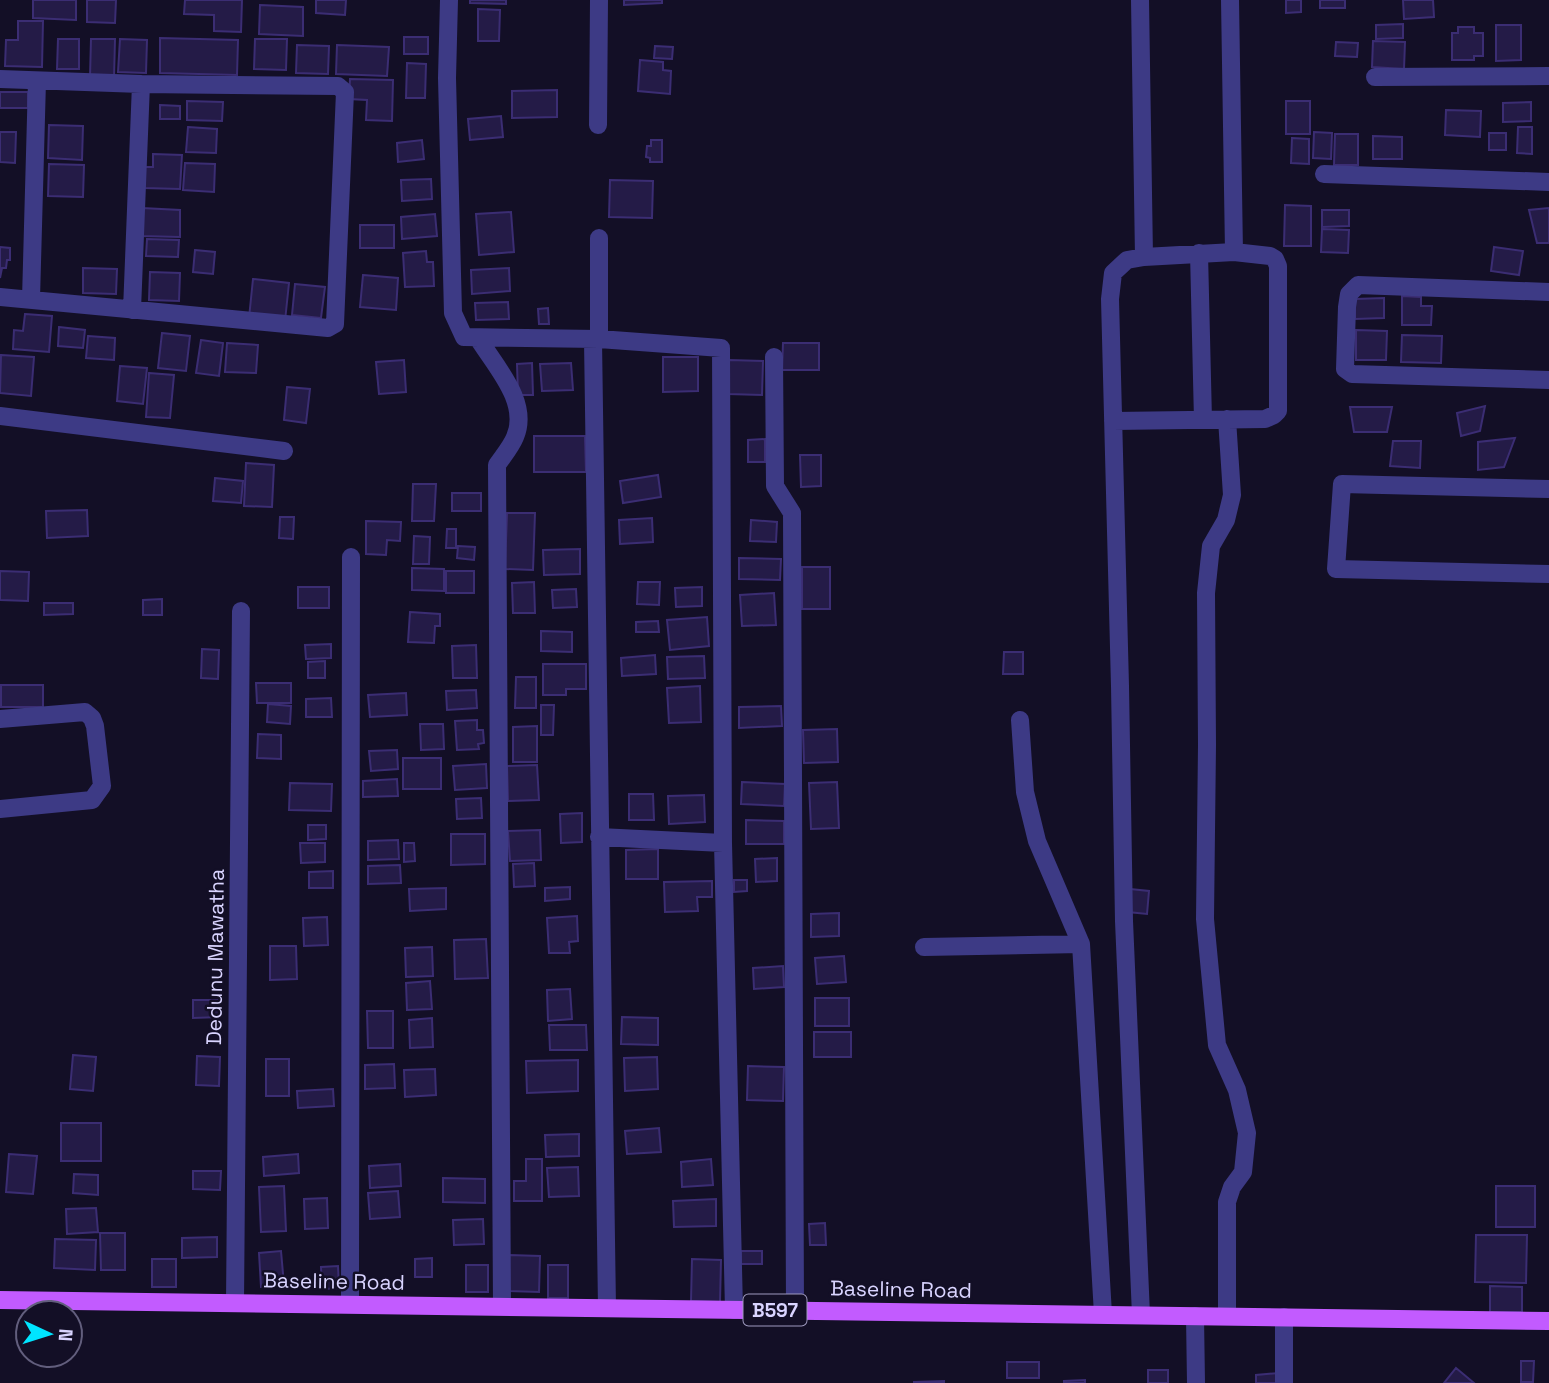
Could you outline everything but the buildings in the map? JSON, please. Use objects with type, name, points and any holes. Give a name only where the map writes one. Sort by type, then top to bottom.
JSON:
[{"type":"main road","name":"Baseline Road","points":[[0,1300],[1549,1321]]},
{"type":"street","points":[[449,0],[447,78],[453,313],[464,337],[596,340],[722,348],[723,843],[734,1310]]},
{"type":"street","points":[[598,125],[599,0]]},
{"type":"street","points":[[1140,0],[1144,257]]},
{"type":"street","points":[[1230,0],[1234,252]]},
{"type":"street","points":[[1375,77],[1549,76]]},
{"type":"street","points":[[0,79],[338,86],[345,92],[335,324],[328,328],[0,297]]},
{"type":"street","points":[[31,299],[37,80]]},
{"type":"street","points":[[132,310],[141,84]]},
{"type":"street","points":[[1324,174],[1549,183]]},
{"type":"street","points":[[598,238],[596,340],[599,837],[607,1308]]},
{"type":"street","points":[[1113,421],[1265,419],[1274,415],[1279,405],[1278,267],[1275,259],[1270,256],[1234,252],[1144,257],[1127,260],[1113,273],[1110,299],[1124,921],[1141,1315]]},
{"type":"street","points":[[1199,253],[1203,420]]},
{"type":"street","points":[[1549,292],[1358,285],[1349,294],[1345,369],[1361,376],[1549,380]]},
{"type":"street","points":[[478,338],[509,384],[519,414],[516,437],[497,465],[502,1306]]},
{"type":"street","points":[[774,357],[775,486],[792,513],[795,1311]]},
{"type":"street","points":[[0,416],[284,451]]},
{"type":"street","points":[[1227,419],[1232,495],[1226,520],[1211,546],[1206,593],[1205,919],[1217,1045],[1237,1090],[1247,1133],[1243,1172],[1232,1187],[1227,1202],[1227,1316]]},
{"type":"street","points":[[1549,489],[1342,484],[1336,569],[1549,574]]},
{"type":"street","points":[[350,1304],[351,557]]},
{"type":"street","name":"Dedunu Mawatha","points":[[234,1303],[241,611]]},
{"type":"street","points":[[0,719],[85,712],[93,718],[95,726],[102,786],[92,800],[0,809]]},
{"type":"street","points":[[1020,720],[1025,792],[1037,841],[1081,944],[1103,1314]]},
{"type":"street","points":[[599,837],[723,843]]},
{"type":"street","points":[[924,947],[1081,944]]},
{"type":"street","points":[[1195,1316],[1196,1383]]},
{"type":"street","points":[[1283,1317],[1284,1383]]}]
